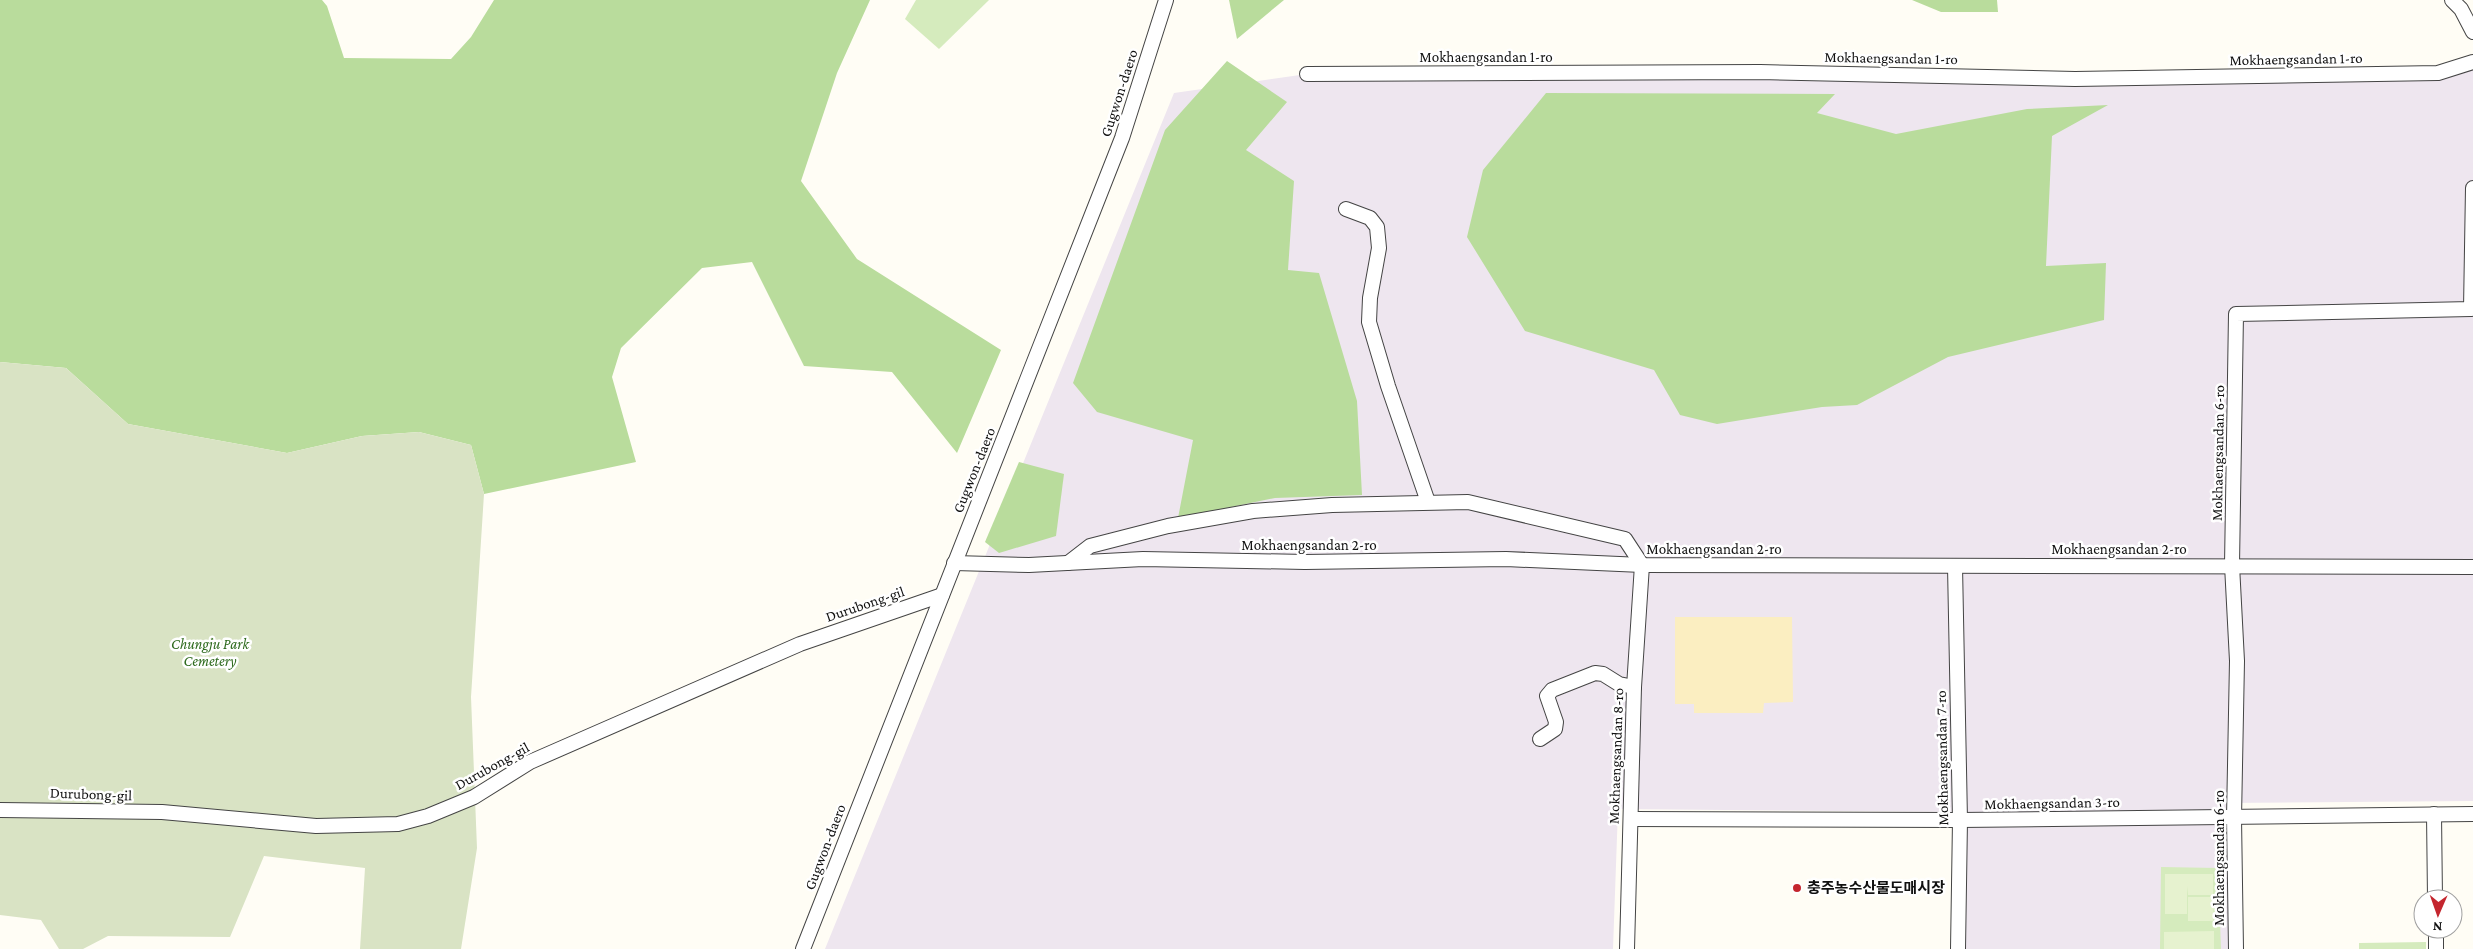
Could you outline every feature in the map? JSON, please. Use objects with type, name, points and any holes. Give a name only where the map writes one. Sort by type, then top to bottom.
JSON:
[{"type":"street","name":"Gugwon-daero","points":[[803,949],[1122,138],[1166,0]]},
{"type":"street","points":[[2452,0],[2461,9],[2473,32]]},
{"type":"street","name":"Mokhaengsandan 1-ro","points":[[1307,74],[1760,72],[2075,79],[2438,73],[2473,62]]},
{"type":"street","name":"Mokhaengsandan 6-ro","points":[[2236,949],[2234,818],[2237,661],[2232,565],[2236,314],[2472,309],[2473,188]]},
{"type":"street","points":[[1346,209],[1370,218],[1377,227],[1379,248],[1370,298],[1368,322],[1385,378],[1428,502]]},
{"type":"street","points":[[1067,563],[1090,546],[1168,526],[1253,511],[1332,504],[1468,502],[1625,540],[1642,565]]},
{"type":"street","name":"Mokhaengsandan 2-ro","points":[[954,563],[1029,565],[1144,559],[1305,562],[1506,559],[1642,565],[2473,567]]},
{"type":"street","name":"Mokhaengsandan 8-ro","points":[[1627,949],[1634,687],[1642,565]]},
{"type":"street","name":"Mokhaengsandan 7-ro","points":[[1955,566],[1960,820],[1958,949]]},
{"type":"street","name":"Durubong-gil","points":[[0,810],[162,812],[316,826],[398,824],[428,816],[474,797],[530,762],[800,644],[942,595]]},
{"type":"street","points":[[1540,739],[1555,728],[1556,722],[1547,696],[1552,690],[1594,673],[1603,674],[1619,684],[1634,687]]},
{"type":"street","points":[[2434,814],[2435,889]]},
{"type":"street","name":"Mokhaengsandan 3-ro","points":[[1631,819],[1960,820],[2473,814]]},
{"type":"shaded area","points":[[2473,66],[2473,801],[2226,803],[2229,949],[1965,949],[1966,812],[1618,809],[1613,949],[825,949],[1174,93],[1307,74],[2095,79]]},
{"type":"green space","points":[[0,0],[322,0],[327,6],[344,58],[451,59],[471,37],[494,0],[870,0],[837,73],[801,181],[857,259],[1001,350],[957,453],[892,372],[804,366],[752,262],[702,268],[621,348],[612,377],[636,462],[484,494],[471,445],[419,432],[362,436],[287,453],[128,424],[66,368],[0,362]]},
{"type":"green space","points":[[916,0],[989,0],[939,49],[905,19]]},
{"type":"green space","points":[[1229,0],[1284,0],[1237,39]]},
{"type":"green space","points":[[1912,0],[1997,0],[1998,12],[1941,12]]},
{"type":"green space","points":[[1227,61],[1287,102],[1246,150],[1294,181],[1288,270],[1319,273],[1357,401],[1362,495],[1275,498],[1178,518],[1193,440],[1097,412],[1073,383],[1165,130]]},
{"type":"green space","points":[[1546,93],[1835,94],[1817,113],[1896,134],[2027,109],[2108,105],[2052,136],[2046,266],[2106,263],[2104,320],[1948,357],[1857,405],[1822,407],[1717,424],[1680,415],[1654,370],[1525,331],[1467,237],[1483,170]]},
{"type":"green space","name":"Chungju Park Cemetery","points":[[0,362],[66,368],[128,424],[287,453],[362,436],[419,432],[471,445],[484,494],[471,697],[477,848],[461,949],[360,949],[365,868],[264,856],[230,937],[108,936],[83,949],[59,949],[41,920],[0,915]]},
{"type":"green space","points":[[1019,462],[1064,474],[1056,536],[999,553],[985,542]]},
{"type":"green space","points":[[2161,867],[2218,868],[2221,949],[2160,949]]},
{"type":"green space","points":[[2165,874],[2213,874],[2213,895],[2188,895],[2187,886],[2187,914],[2165,914]]},
{"type":"green space","points":[[2188,897],[2214,897],[2213,921],[2188,921]]},
{"type":"green space","points":[[2214,931],[2214,949],[2164,949],[2164,932]]},
{"type":"green space","points":[[2426,942],[2426,949],[2359,949],[2359,943]]},
{"type":"sand","points":[[1675,617],[1792,617],[1793,702],[1764,703],[1763,713],[1694,713],[1694,704],[1675,704]]},
{"type":"place","name":"충주농수산물도매시장","points":[[1797,888]]}]
